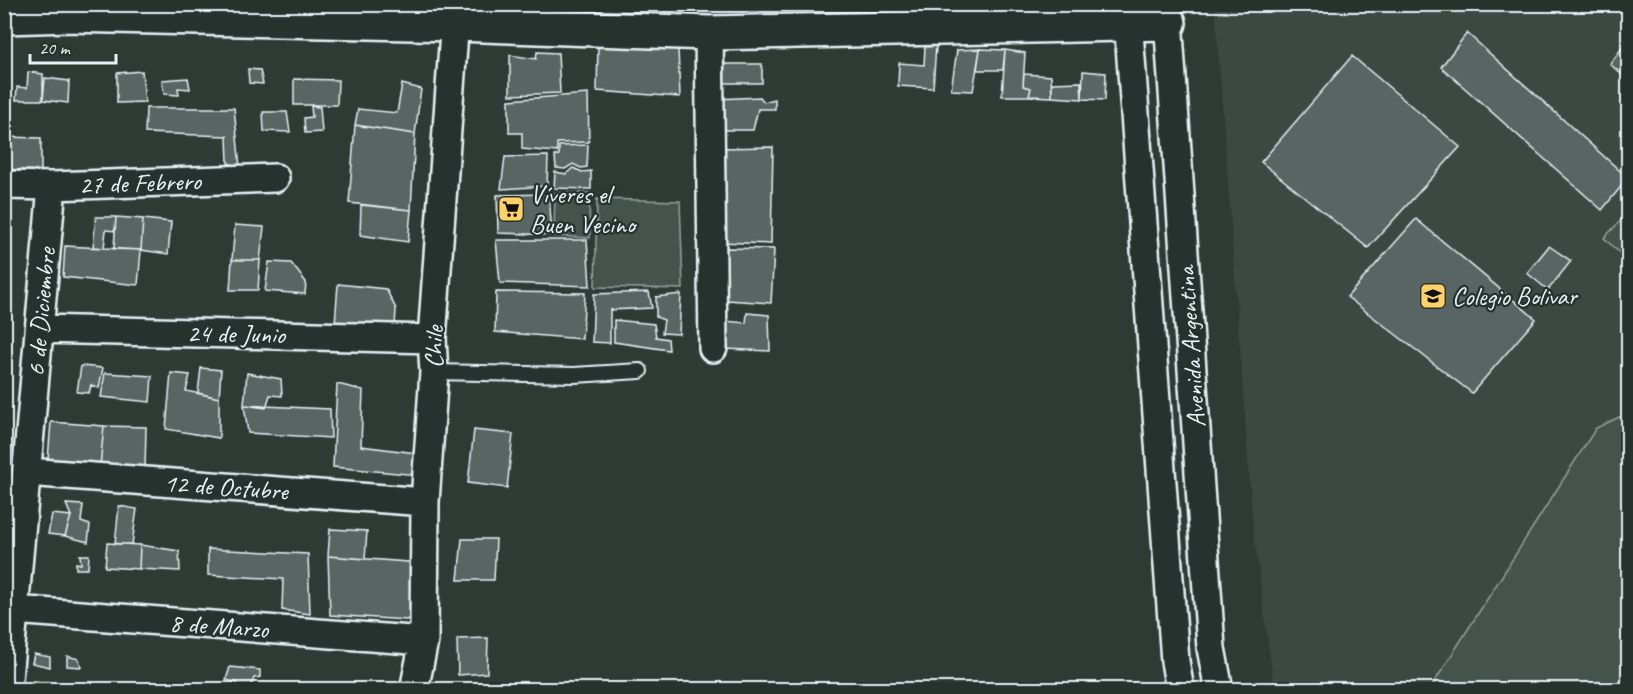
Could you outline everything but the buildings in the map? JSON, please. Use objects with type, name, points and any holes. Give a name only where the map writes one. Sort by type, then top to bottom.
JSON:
[{"type":"street","points":[[4,17],[69,10],[455,14],[709,33],[1168,14]]},
{"type":"street","name":"Chile","points":[[414,690],[424,641],[424,502],[434,372],[432,339],[455,14]]},
{"type":"street","name":"Avenida Argentina","points":[[1128,14],[1174,661],[1180,690]]},
{"type":"street","name":"Avenida Argentina","points":[[1168,14],[1211,648],[1219,690]]},
{"type":"street","points":[[709,33],[713,348]]},
{"type":"street","name":"27 de Febrero","points":[[4,185],[52,186],[275,178]]},
{"type":"street","name":"6 de Diciembre","points":[[7,690],[52,186]]},
{"type":"street","name":"24 de Junio","points":[[40,329],[432,339]]},
{"type":"street","name":"12 de Octubre","points":[[27,472],[424,502]]},
{"type":"street","name":"8 de Marzo","points":[[15,610],[424,641]]},
{"type":"lane","points":[[434,372],[574,375],[640,370]]},
{"type":"shaded area","name":"Colegio Bolivar","points":[[1215,5],[1628,5],[1628,689],[1274,689],[1253,528]]},
{"type":"shaded area","points":[[555,193],[589,193],[590,238],[554,236]]},
{"type":"shaded area","points":[[597,199],[680,201],[683,289],[595,287]]},
{"type":"shaded area","points":[[1628,213],[1628,261],[1604,238]]},
{"type":"shaded area","points":[[1628,413],[1628,689],[1430,689],[1596,428]]},
{"type":"place","name":"Víveres el Buen Vecino","points":[[511,209]]},
{"type":"place","name":"Colegio Bolivar","points":[[1433,296]]}]
